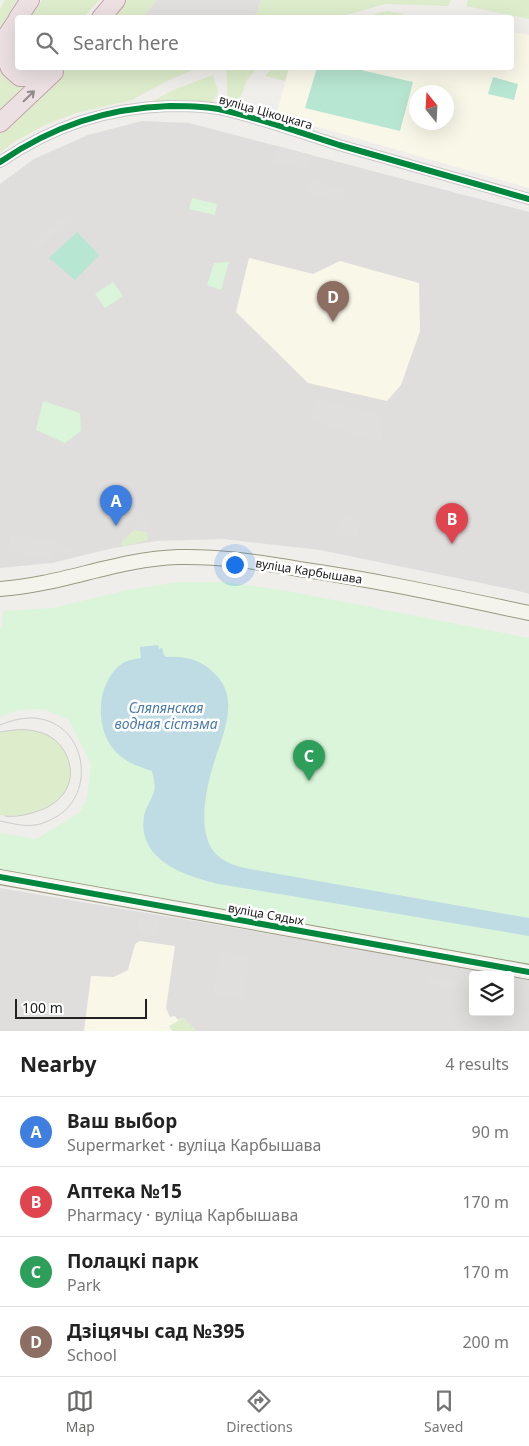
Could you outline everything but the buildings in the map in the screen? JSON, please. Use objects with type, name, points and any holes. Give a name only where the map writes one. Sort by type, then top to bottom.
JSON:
[{"type":"highway","points":[[20,15],[30,0]]},
{"type":"highway","points":[[92,15],[104,0]]},
{"type":"highway","points":[[104,15],[116,0]]},
{"type":"highway","points":[[15,23],[6,37],[6,58],[10,68],[20,77],[34,77],[43,70]]},
{"type":"highway","points":[[0,124],[55,70]]},
{"type":"main road","name":"вуліца Карбышава","points":[[0,589],[54,581],[154,558],[205,557],[256,562],[365,580],[529,614]]},
{"type":"main road","name":"вуліца Сядых","points":[[0,877],[529,972]]},
{"type":"street","name":"вуліца Цікоцкага","points":[[0,162],[21,148],[61,128],[99,115],[130,109],[186,106],[230,112],[404,164],[529,198]]},
{"type":"shaded area","points":[[156,0],[261,0],[256,15],[145,15]]},
{"type":"shaded area","points":[[514,32],[529,35],[529,188],[276,115],[288,70],[514,70]]},
{"type":"shaded area","points":[[142,121],[189,123],[529,212],[529,594],[320,550],[224,539],[156,541],[109,549],[52,563],[0,568],[0,184],[34,159],[88,135]]},
{"type":"shaded area","points":[[277,146],[311,155],[307,170],[272,162]]},
{"type":"shaded area","points":[[309,180],[346,190],[342,203],[305,192]]},
{"type":"shaded area","points":[[66,213],[74,220],[35,251],[28,246]]},
{"type":"shaded area","points":[[249,258],[313,274],[340,261],[419,283],[420,331],[401,385],[387,401],[308,383],[236,312]]},
{"type":"shaded area","points":[[318,397],[381,417],[382,443],[311,419]]},
{"type":"shaded area","points":[[138,513],[146,515],[147,532],[134,530]]},
{"type":"shaded area","points":[[351,517],[360,519],[357,540],[335,533],[338,522]]},
{"type":"shaded area","points":[[11,534],[73,547],[72,556],[53,552],[51,560],[7,551]]},
{"type":"shaded area","points":[[0,888],[488,971],[469,971],[469,1016],[514,1016],[514,975],[529,978],[529,1031],[0,1031]]},
{"type":"shaded area","points":[[138,919],[159,922],[156,936],[138,933]]},
{"type":"shaded area","points":[[140,941],[175,946],[166,1008],[170,1017],[175,1016],[178,1020],[183,1018],[197,1031],[84,1031],[91,976],[114,977],[128,970],[135,944]]},
{"type":"shaded area","points":[[221,952],[250,958],[242,999],[213,993]]},
{"type":"shaded area","points":[[428,977],[469,983],[469,990],[427,983]]},
{"type":"green space","points":[[5,0],[17,0],[0,28],[0,9]]},
{"type":"green space","points":[[42,0],[99,0],[86,15],[32,15]]},
{"type":"green space","points":[[126,0],[156,0],[145,15],[113,15]]},
{"type":"green space","points":[[261,0],[451,0],[448,6],[385,4],[347,15],[256,15]]},
{"type":"green space","points":[[468,0],[529,0],[529,19],[514,15],[466,6]]},
{"type":"green space","points":[[387,11],[404,14],[400,15],[371,15]]},
{"type":"green space","points":[[0,69],[11,81],[26,86],[0,112]]},
{"type":"green space","points":[[60,70],[193,70],[165,82],[132,100],[76,113],[43,126],[14,142],[0,153],[0,132]]},
{"type":"green space","points":[[226,70],[256,70],[248,78],[237,105],[228,103]]},
{"type":"green space","points":[[270,70],[288,70],[285,81],[265,76]]},
{"type":"green space","points":[[316,70],[361,70],[413,82],[412,85],[409,85],[409,97],[400,131],[305,108]]},
{"type":"green space","points":[[213,75],[218,92],[211,105],[149,103],[173,90]]},
{"type":"green space","points":[[493,77],[518,84],[514,100],[488,94]]},
{"type":"green space","points":[[192,198],[217,204],[215,215],[189,209]]},
{"type":"green space","points":[[77,232],[99,255],[75,280],[49,258]]},
{"type":"green space","points":[[229,262],[221,290],[207,285],[214,263]]},
{"type":"green space","points":[[113,282],[123,296],[105,308],[95,294]]},
{"type":"green space","points":[[43,401],[80,413],[81,431],[65,443],[36,430]]},
{"type":"green space","points":[[134,530],[147,532],[148,540],[122,547],[121,542]]},
{"type":"green space","points":[[179,582],[224,582],[288,591],[529,638],[529,964],[0,870],[0,833],[36,839],[79,813],[87,798],[91,764],[69,720],[44,709],[18,710],[0,717],[0,627],[2,626],[3,611],[53,608],[127,590]]},
{"type":"green space","points":[[24,729],[46,734],[61,745],[68,760],[71,774],[68,787],[61,797],[39,811],[12,816],[0,815],[0,732]]},
{"type":"green space","points":[[183,1018],[197,1031],[172,1031],[169,1026]]},
{"type":"water","name":"Сляпянская водная сістэма","points":[[158,645],[159,649],[162,648],[166,657],[190,659],[207,667],[221,681],[226,692],[228,715],[211,773],[204,810],[206,835],[216,854],[223,860],[245,868],[529,918],[529,936],[219,884],[178,871],[166,864],[148,844],[144,831],[144,816],[155,789],[152,771],[137,766],[115,751],[108,741],[101,718],[103,693],[107,681],[114,671],[125,662],[141,658],[140,647]]},
{"type":"tram line","points":[[0,725],[25,718],[41,719],[56,725],[68,735],[77,748],[81,763],[81,778],[77,793],[69,807],[56,817],[37,825],[0,821]]},
{"type":"tram line","points":[[0,732],[29,730],[48,735],[62,748],[70,765],[69,784],[61,797],[53,804],[28,814],[5,816]]},
{"type":"cycle path","points":[[0,162],[40,138],[81,121],[102,115],[147,108],[197,106],[217,109],[281,126],[339,145],[529,199]]},
{"type":"cycle path","points":[[0,877],[529,972]]},
{"type":"place","name":"Дзіцячы сад №395","points":[[333,322]]},
{"type":"place","name":"Ваш выбор","points":[[116,526]]},
{"type":"place","name":"Аптека №15","points":[[452,544]]},
{"type":"place","name":"Полацкі парк","points":[[309,781]]}]
